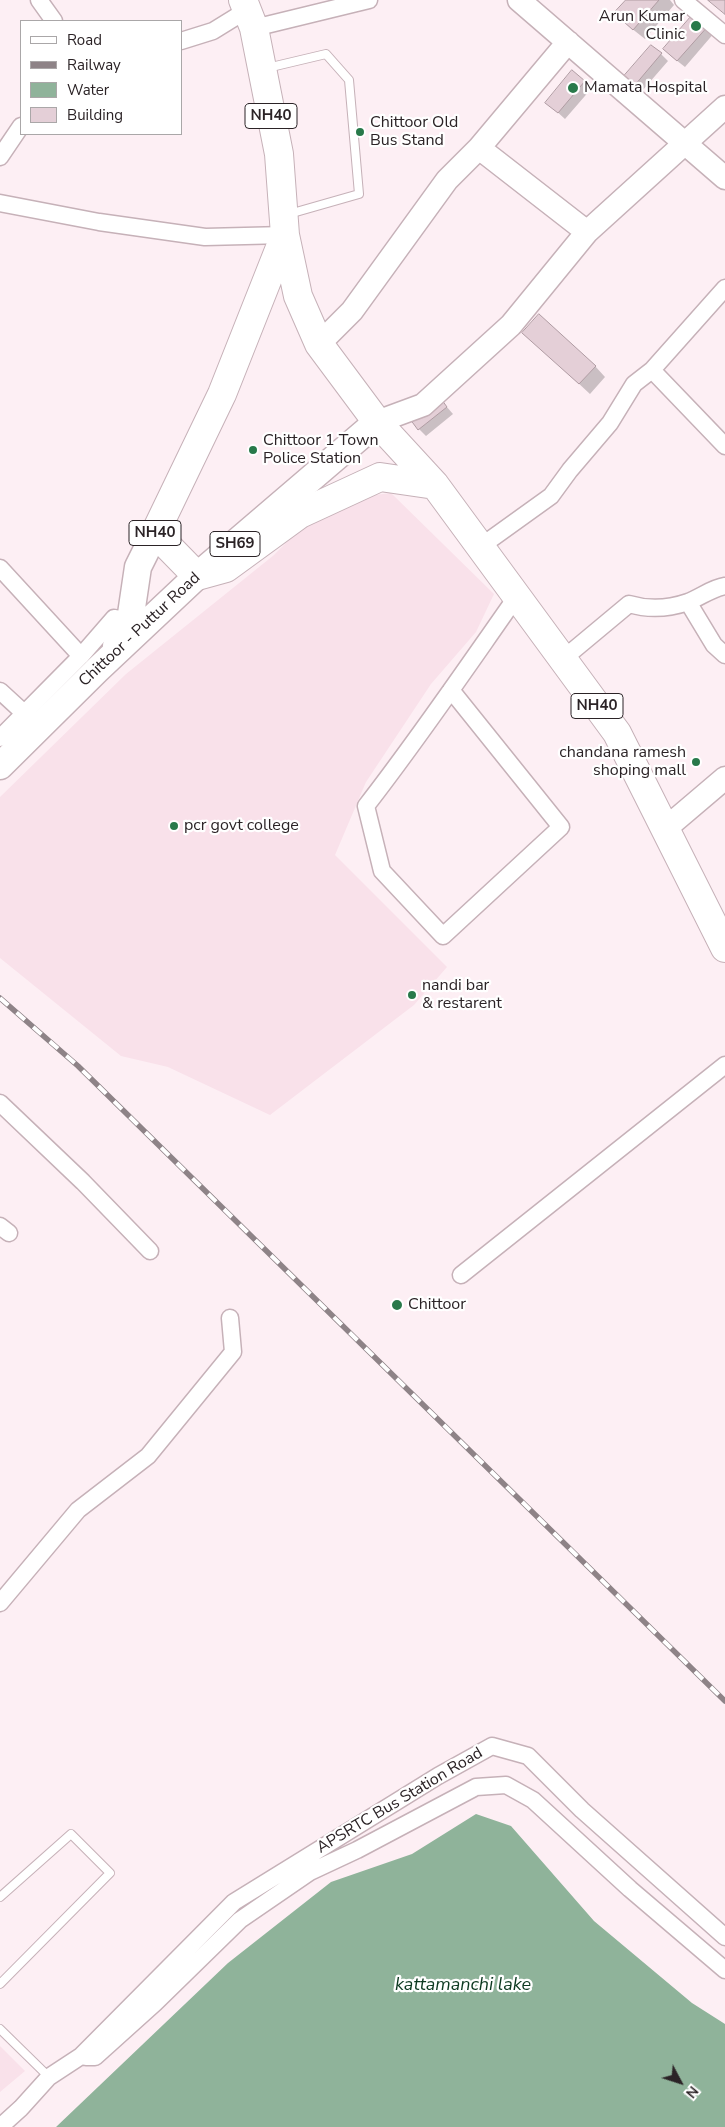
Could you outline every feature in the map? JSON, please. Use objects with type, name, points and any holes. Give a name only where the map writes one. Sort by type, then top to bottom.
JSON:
[{"type":"highway","name":"NH40","points":[[248,13],[279,154],[284,225],[298,296],[319,344],[377,422],[435,485],[617,733],[725,948]]},
{"type":"highway","name":"NH40","points":[[197,576],[155,533],[222,394],[284,225]]},
{"type":"highway","points":[[197,576],[226,568],[300,514],[380,477],[435,485]]},
{"type":"main road","name":"Chittoor - Puttur Road","points":[[0,766],[95,662],[377,422]]},
{"type":"main road","points":[[139,623],[138,567],[155,533]]},
{"type":"street","points":[[39,0],[53,20]]},
{"type":"street","points":[[182,41],[214,31],[248,13],[369,0]]},
{"type":"street","points":[[519,0],[725,178]]},
{"type":"street","points":[[683,0],[725,35]]},
{"type":"street","points":[[319,344],[352,311],[447,180],[479,148],[568,42]]},
{"type":"street","points":[[377,422],[423,405],[511,325],[587,232],[725,107]]},
{"type":"street","points":[[0,157],[20,127]]},
{"type":"street","points":[[479,148],[587,232]]},
{"type":"street","points":[[0,203],[99,222],[205,237],[284,225]]},
{"type":"street","points":[[480,547],[551,496],[570,470],[610,423],[634,384],[652,370],[725,288]]},
{"type":"street","points":[[652,370],[725,446]]},
{"type":"street","points":[[0,568],[95,662],[24,713],[0,738]]},
{"type":"street","points":[[563,659],[629,604],[647,609],[661,608],[688,602],[725,586]]},
{"type":"street","points":[[451,690],[561,828],[443,936],[382,871],[366,806],[409,750],[516,596]]},
{"type":"street","points":[[688,602],[714,645],[725,656]]},
{"type":"street","points":[[0,691],[24,713]]},
{"type":"street","points":[[665,829],[725,778]]},
{"type":"street","points":[[462,1276],[725,1065]]},
{"type":"street","points":[[0,1103],[83,1182],[150,1251]]},
{"type":"street","points":[[0,1603],[78,1510],[148,1456],[233,1352],[230,1318]]},
{"type":"street","name":"APSRTC Bus Station Road","points":[[0,2127],[21,2108],[49,2077],[81,2056],[234,1902],[429,1781],[492,1746],[528,1756],[582,1810],[725,1936]]},
{"type":"street","name":"APSRTC Bus Station Road","points":[[81,2056],[95,2057],[155,2003],[240,1920],[310,1872],[357,1850],[476,1787],[506,1784],[533,1800],[630,1889],[725,1970]]},
{"type":"lane","points":[[262,70],[326,54],[349,80],[359,194],[284,225]]},
{"type":"lane","points":[[0,1897],[71,1834],[110,1873],[0,1984]]},
{"type":"lane","points":[[0,2029],[49,2077]]},
{"type":"shaded area","name":"pcr govt college","points":[[391,493],[494,594],[476,632],[431,684],[366,782],[335,855],[447,967],[414,1005],[270,1115],[168,1067],[121,1056],[0,958],[0,797],[126,674],[274,555],[327,501]]},
{"type":"shaded area","points":[[0,2046],[25,2071],[0,2092]]},
{"type":"water","name":"kattamanchi lake","points":[[476,1814],[511,1826],[594,1921],[692,2003],[725,2024],[725,2127],[56,2127],[228,1963],[331,1882],[412,1854]]},
{"type":"building","points":[[626,0],[659,0],[633,30],[614,13]]},
{"type":"building","points":[[708,0],[725,0],[725,14]]},
{"type":"building","points":[[695,12],[709,25],[677,61],[663,49]]},
{"type":"building","points":[[651,45],[662,53],[635,85],[624,76]]},
{"type":"building","points":[[572,70],[585,81],[558,113],[545,103]]},
{"type":"building","points":[[539,314],[596,366],[579,384],[522,333]]},
{"type":"building","points":[[439,396],[447,407],[418,430],[410,419]]},
{"type":"railway","points":[[0,998],[78,1066],[725,1701]]},
{"type":"place","name":"Arun Kumar Clinic","points":[[696,26]]},
{"type":"place","name":"Mamata Hospital","points":[[573,88]]},
{"type":"place","name":"Chittoor Old Bus Stand","points":[[360,132]]},
{"type":"place","name":"Chittoor 1 Town Police Station","points":[[253,450]]},
{"type":"place","name":"chandana ramesh shoping mall","points":[[696,762]]},
{"type":"place","name":"pcr govt college","points":[[174,826]]},
{"type":"place","name":"nandi bar & restarent","points":[[412,995]]},
{"type":"place","name":"Chittoor","points":[[397,1305]]}]
